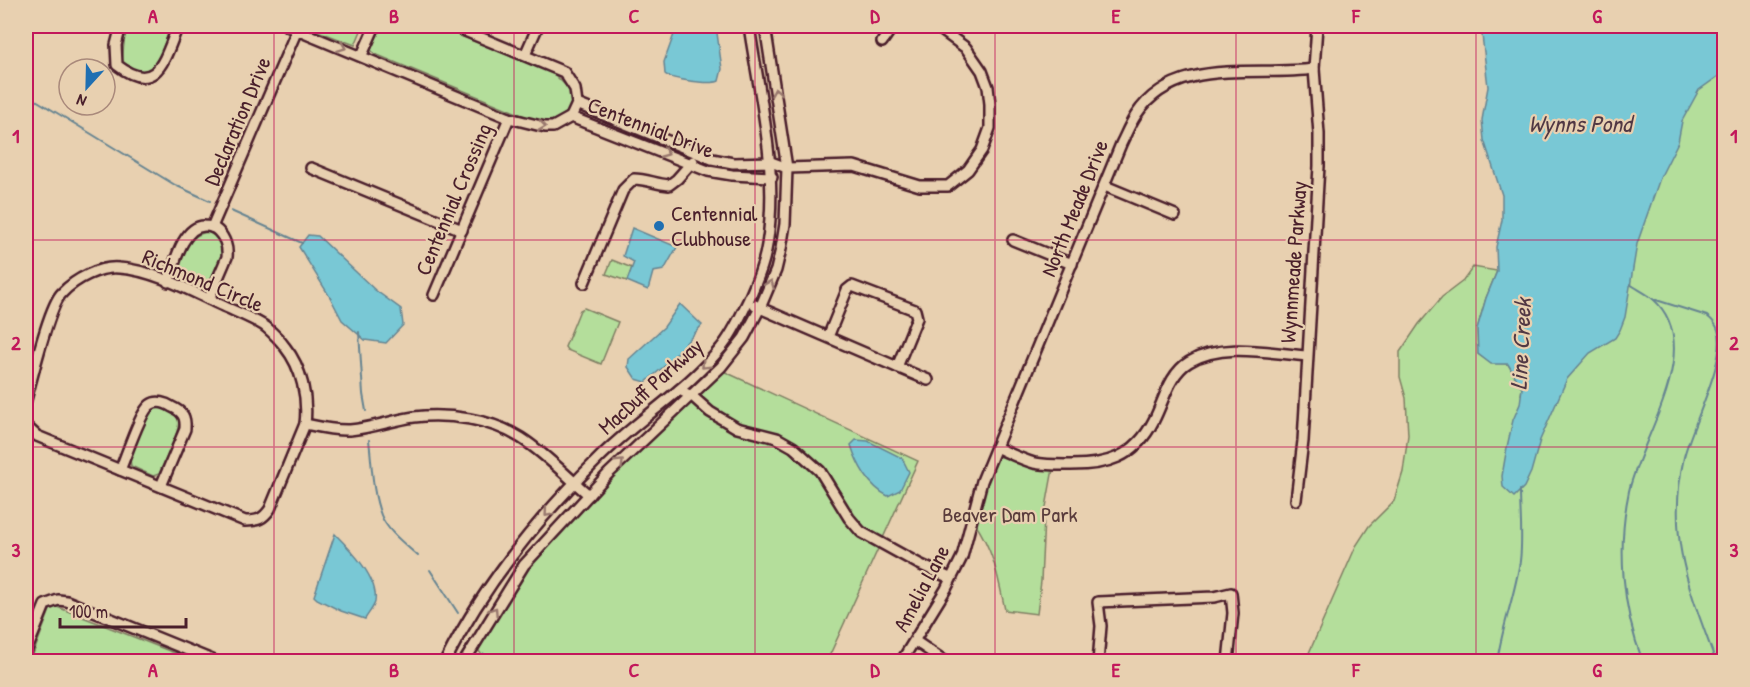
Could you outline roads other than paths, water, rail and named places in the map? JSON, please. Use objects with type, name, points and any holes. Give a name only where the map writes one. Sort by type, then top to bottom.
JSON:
[{"type":"street","points":[[121,26],[117,45],[117,65],[124,71],[141,77],[153,75],[160,69],[178,26]]},
{"type":"street","name":"Centennial Drive","points":[[287,26],[362,55],[509,118],[553,127],[571,117],[708,171],[772,177]]},
{"type":"street","points":[[362,55],[375,26]]},
{"type":"street","name":"Centennial Drive","points":[[453,26],[564,72],[574,89],[577,104],[697,154],[733,164],[771,162]]},
{"type":"street","points":[[525,55],[538,26]]},
{"type":"street","name":"MacDuff Parkway","points":[[445,662],[477,606],[509,559],[575,483],[631,427],[679,390],[722,347],[747,301],[763,265],[767,245],[772,177],[749,26]]},
{"type":"street","name":"MacDuff Parkway","points":[[464,662],[524,565],[589,495],[734,353],[760,308],[776,270],[781,249],[785,224],[788,168],[765,26]]},
{"type":"street","points":[[882,42],[893,26]]},
{"type":"street","points":[[771,162],[788,168],[854,166],[930,187],[948,186],[968,170],[982,150],[988,134],[990,118],[988,87],[982,71],[966,48],[936,26]]},
{"type":"street","name":"Wynnmeade Parkway","points":[[1296,500],[1303,441],[1319,166],[1314,69],[1317,26]]},
{"type":"street","name":"Declaration Drive","points":[[212,227],[297,30]]},
{"type":"street","name":"North Meade Drive","points":[[977,495],[1121,144],[1135,116],[1146,102],[1160,90],[1191,76],[1314,69]]},
{"type":"street","points":[[571,117],[577,104]]},
{"type":"street","name":"Centennial Crossing","points":[[434,295],[509,118]]},
{"type":"street","points":[[584,283],[623,190],[634,179],[669,185],[692,164],[697,154]]},
{"type":"street","points":[[311,168],[462,230]]},
{"type":"street","points":[[772,177],[788,168]]},
{"type":"street","points":[[1105,186],[1175,215]]},
{"type":"street","points":[[168,282],[182,246],[194,228],[212,227],[219,232],[228,250],[208,299]]},
{"type":"street","points":[[1013,240],[1072,264]]},
{"type":"street","name":"Richmond Circle","points":[[26,400],[49,320],[61,294],[77,281],[97,272],[117,267],[145,272],[258,322],[268,329],[287,349],[296,364],[307,411],[305,424],[270,509],[264,517],[256,521],[245,521],[37,436],[26,426]]},
{"type":"street","points":[[828,337],[847,290],[852,286],[915,310],[917,318],[897,367]]},
{"type":"street","points":[[747,301],[928,380]]},
{"type":"street","points":[[996,447],[1035,463],[1095,465],[1116,458],[1136,444],[1153,422],[1169,385],[1186,364],[1201,356],[1237,351],[1307,356]]},
{"type":"street","points":[[679,390],[692,396],[710,412],[737,428],[777,438],[793,447],[820,471],[849,518],[861,532],[950,578]]},
{"type":"street","points":[[120,470],[143,414],[150,405],[159,402],[170,405],[182,412],[186,420],[185,429],[161,486]]},
{"type":"street","points":[[305,424],[349,430],[415,417],[448,416],[472,420],[498,427],[520,437],[589,495]]},
{"type":"street","name":"Amelia Lane","points":[[901,662],[962,557],[968,540],[977,495]]},
{"type":"street","points":[[1098,662],[1101,626],[1098,602],[1215,597],[1231,593],[1233,613],[1228,662]]},
{"type":"street","points":[[26,652],[45,605],[58,600],[67,601],[217,662]]},
{"type":"street","points":[[915,641],[945,662]]},
{"type":"water","points":[[677,26],[716,26],[722,69],[719,81],[692,81],[665,74],[664,62]]},
{"type":"water","name":"Wynns Pond","points":[[1481,26],[1724,26],[1724,72],[1699,90],[1682,121],[1678,142],[1660,178],[1637,244],[1625,317],[1620,330],[1615,338],[1590,353],[1567,379],[1540,440],[1531,472],[1524,487],[1514,497],[1503,487],[1502,476],[1522,388],[1508,364],[1491,364],[1478,354],[1477,329],[1497,271],[1496,247],[1502,220],[1502,195],[1484,140],[1482,120],[1488,87]]},
{"type":"water","points":[[632,228],[677,247],[664,270],[653,272],[648,290],[627,281],[634,262],[623,256]]},
{"type":"water","points":[[308,235],[318,236],[375,290],[401,309],[403,325],[386,343],[365,340],[342,320],[299,247]]},
{"type":"water","points":[[680,304],[702,325],[669,362],[646,382],[636,379],[628,367],[629,359],[664,327]]},
{"type":"water","points":[[856,440],[868,441],[902,458],[909,472],[900,490],[888,496],[875,487],[857,460],[851,445]]},
{"type":"water","points":[[335,534],[362,565],[373,583],[375,602],[365,619],[341,611],[314,596]]},
{"type":"waterway","points":[[26,94],[175,185],[210,201]]},
{"type":"waterway","points":[[231,211],[302,243]]},
{"type":"waterway","points":[[1630,284],[1653,299],[1668,319],[1674,342],[1672,367],[1666,393],[1636,469],[1625,512],[1623,556],[1626,599],[1630,621],[1643,662]]},
{"type":"waterway","points":[[1653,299],[1707,316],[1718,330],[1720,342],[1718,357],[1684,457],[1679,486],[1678,512],[1679,538],[1689,586],[1716,662]]},
{"type":"waterway","points":[[359,332],[366,411]]},
{"type":"waterway","points":[[369,440],[374,487],[381,515],[392,532],[418,556]]},
{"type":"waterway","name":"Line Creek","points":[[1497,662],[1520,561],[1520,490]]},
{"type":"waterway","points":[[430,570],[458,613]]},
{"type":"waterway","points":[[484,654],[489,662]]},
{"type":"place","name":"Centennial Clubhouse","points":[[659,226]]},
{"type":"park label","name":"Beaver Dam Park","points":[[1010,514]]}]
